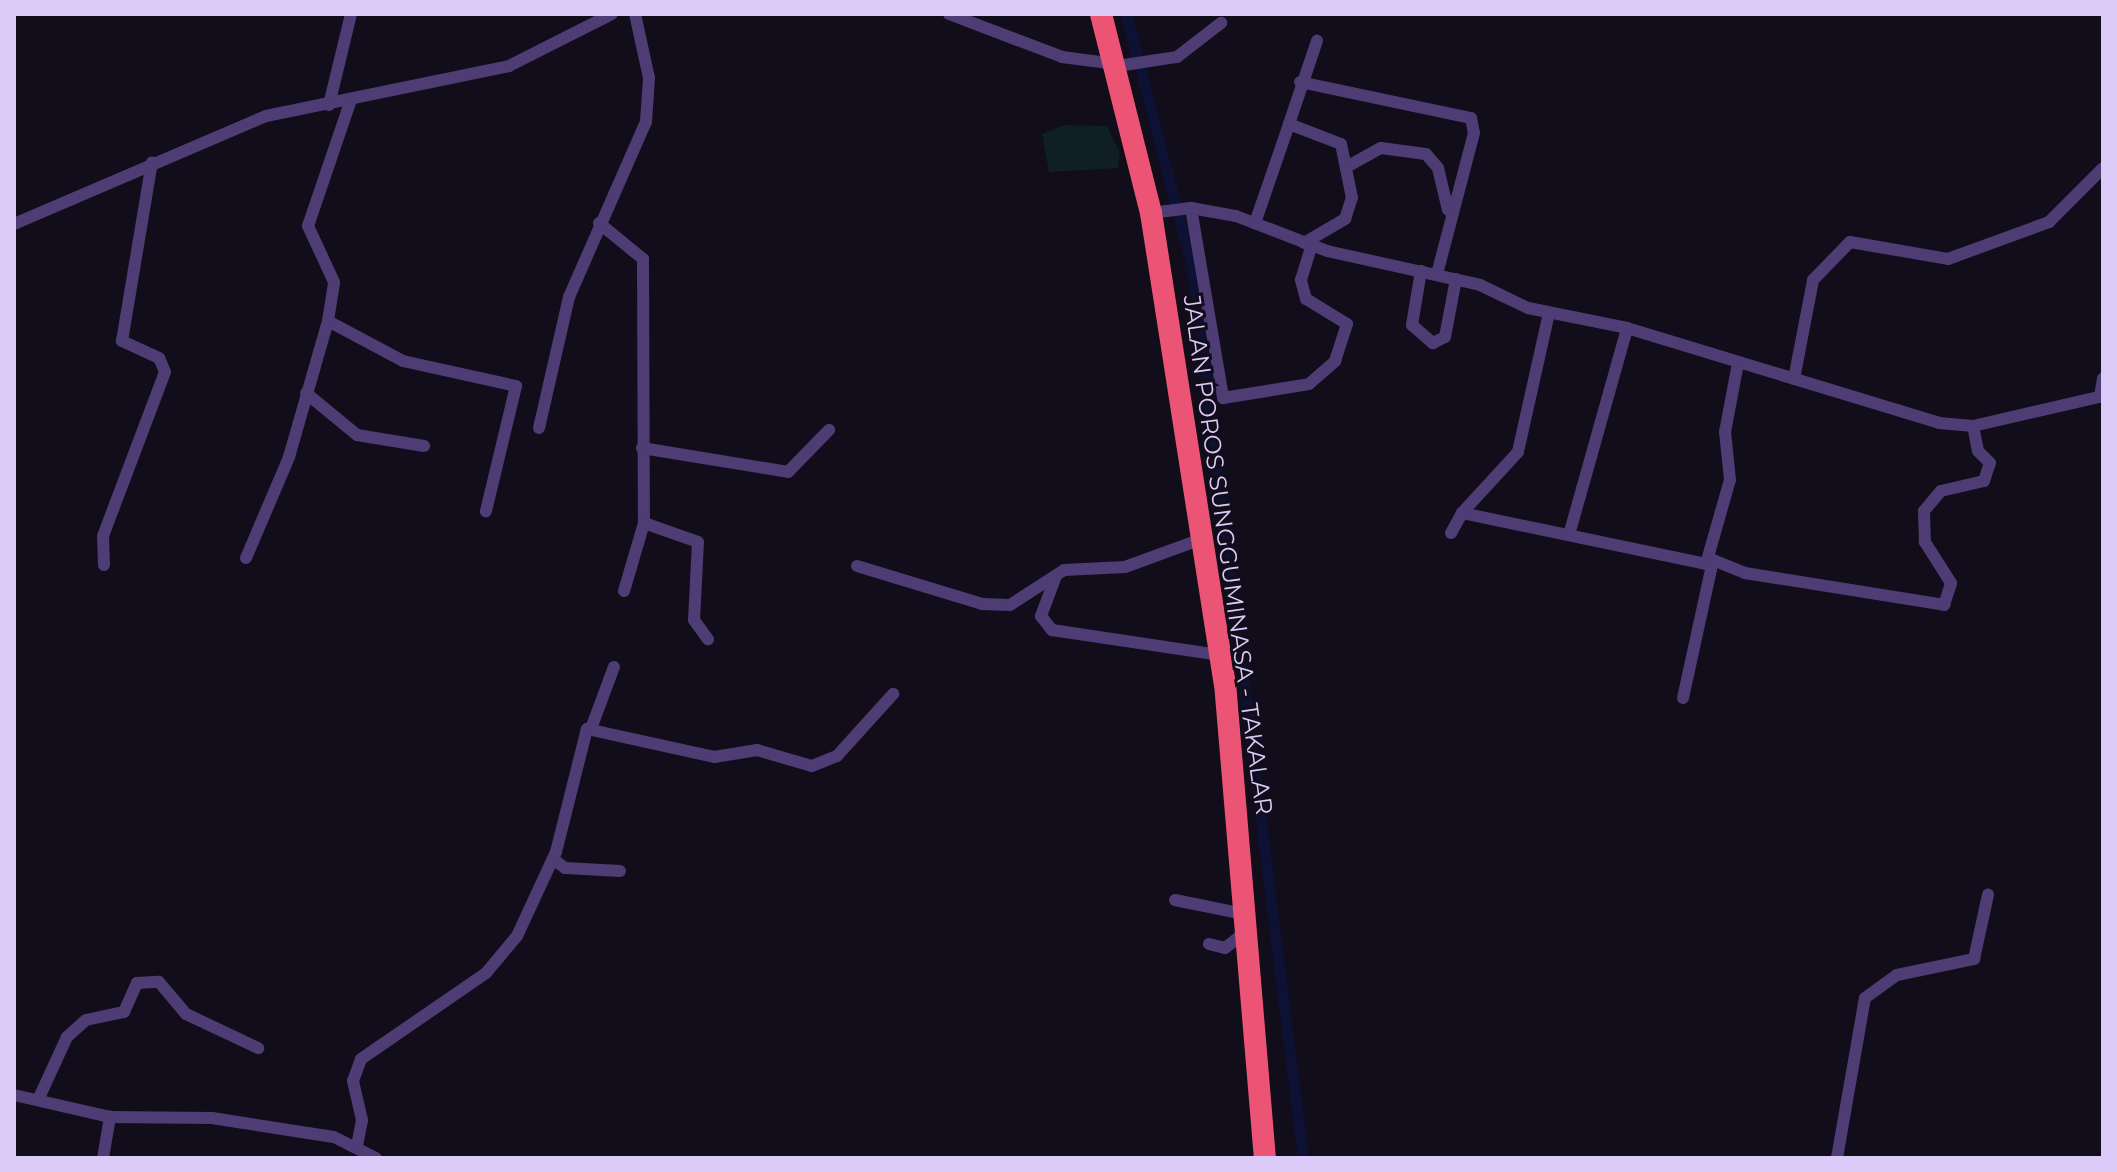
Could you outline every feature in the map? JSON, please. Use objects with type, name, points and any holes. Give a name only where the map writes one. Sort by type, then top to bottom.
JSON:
[{"type":"highway","name":"JALAN POROS SUNGGUMINASA - TAKALAR","points":[[1101,14],[1119,65],[1156,212],[1220,655],[1249,923],[1265,1158]]},
{"type":"street","points":[[329,105],[351,14]]},
{"type":"street","points":[[14,224],[152,162],[266,116],[509,66],[612,14]]},
{"type":"street","points":[[539,428],[569,297],[646,122],[649,78],[635,14]]},
{"type":"street","points":[[949,14],[1062,57],[1119,65],[1147,63],[1195,48],[1221,23]]},
{"type":"street","points":[[1255,223],[1300,82],[1317,41]]},
{"type":"street","points":[[1300,82],[1471,118],[1474,133],[1448,210],[1437,274]]},
{"type":"street","points":[[246,558],[274,499],[328,321],[332,276],[308,226],[351,100]]},
{"type":"street","points":[[1188,208],[1223,398],[1309,384],[1335,361],[1347,324],[1306,299],[1301,280],[1306,245],[1345,219],[1350,165],[1336,140],[1289,124]]},
{"type":"street","points":[[1350,165],[1381,148],[1426,154],[1438,168],[1448,210]]},
{"type":"street","points":[[104,565],[103,536],[165,372],[159,358],[122,341],[152,162]]},
{"type":"street","points":[[1794,379],[1813,280],[1850,242],[1948,259],[2049,222],[2103,168]]},
{"type":"street","points":[[1156,212],[1188,208],[1255,223],[1306,245],[1456,279],[1549,313],[1627,328],[1794,379],[1973,426],[2102,396],[2103,378]]},
{"type":"street","points":[[599,223],[643,259],[644,523],[624,591]]},
{"type":"street","points":[[1421,271],[1412,325],[1433,343],[1445,337],[1456,279]]},
{"type":"street","points":[[1451,533],[1462,513],[1518,452],[1549,313]]},
{"type":"street","points":[[328,321],[403,361],[516,386],[486,511]]},
{"type":"street","points":[[1569,535],[1627,328]]},
{"type":"street","points":[[1683,698],[1730,480],[1725,432],[1738,363]]},
{"type":"street","points":[[306,393],[357,435],[424,446]]},
{"type":"street","points":[[1462,513],[1690,565],[1713,560],[1745,573],[1944,605],[1951,583],[1925,542],[1924,511],[1941,491],[1984,481],[1990,463],[1978,451],[1973,426]]},
{"type":"street","points":[[642,448],[788,472],[829,430]]},
{"type":"street","points":[[644,523],[698,542],[694,620],[708,639]]},
{"type":"street","points":[[857,566],[997,606],[1024,602],[1057,573],[1125,567],[1202,539]]},
{"type":"street","points":[[1057,573],[1041,616],[1052,630],[1220,655]]},
{"type":"street","points":[[357,1146],[362,1120],[353,1081],[361,1059],[486,973],[517,936],[553,859],[592,726],[614,667]]},
{"type":"street","points":[[592,726],[650,746],[714,757],[757,750],[812,766],[837,756],[893,694]]},
{"type":"street","points":[[553,859],[565,868],[620,871]]},
{"type":"street","points":[[1837,1158],[1865,998],[1897,975],[1970,962],[1978,955],[1988,895]]},
{"type":"street","points":[[1175,900],[1249,923],[1225,948],[1209,944]]},
{"type":"street","points":[[38,1100],[67,1037],[86,1020],[124,1012],[137,983],[159,982],[186,1014],[258,1048]]},
{"type":"street","points":[[14,1095],[110,1117],[212,1118],[357,1146],[376,1158]]},
{"type":"street","points":[[103,1158],[110,1117]]},
{"type":"shaded area","points":[[1064,125],[1107,126],[1120,153],[1118,168],[1049,172],[1042,134]]},
{"type":"waterway","points":[[1126,14],[1192,267],[1303,1158]]}]
